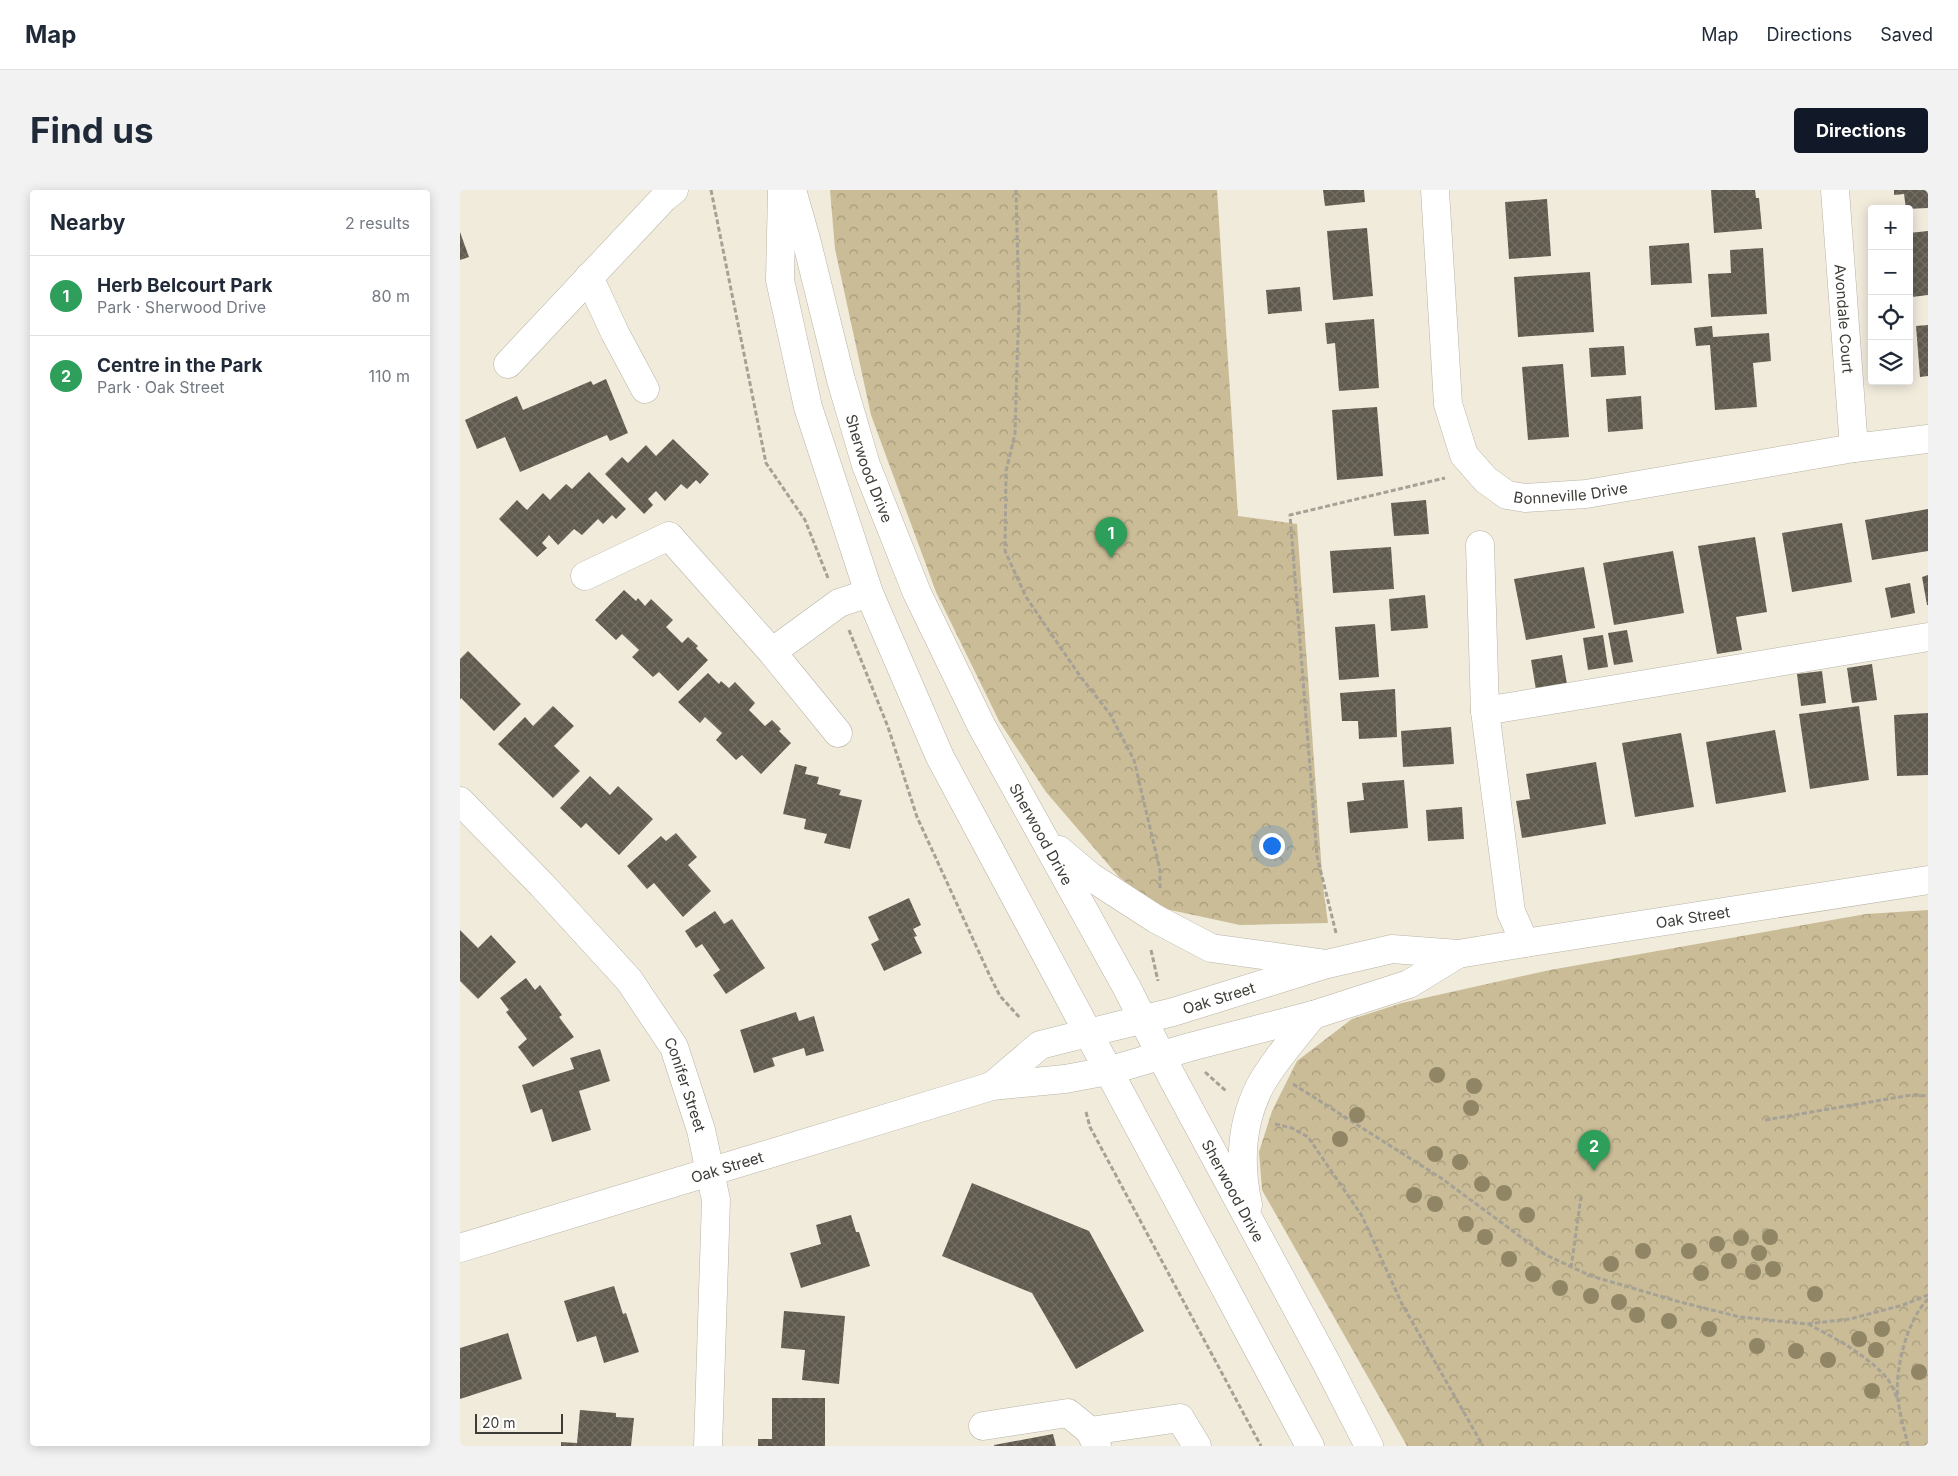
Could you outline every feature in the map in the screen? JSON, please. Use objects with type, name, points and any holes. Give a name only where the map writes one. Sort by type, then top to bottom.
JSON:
[{"type":"street","points":[[508,364],[664,198],[674,190]]},
{"type":"street","points":[[782,190],[780,280],[808,407],[869,594],[940,757],[1310,1446]]},
{"type":"street","name":"Sherwood Drive","points":[[792,190],[869,474],[916,593],[982,725],[1144,1019],[1369,1446]]},
{"type":"street","name":"Bonneville Drive","points":[[1435,190],[1448,404],[1464,455],[1486,480],[1507,494],[1525,498],[1586,494],[1854,448],[1928,439]]},
{"type":"street","name":"Avondale Court","points":[[1835,190],[1854,448]]},
{"type":"street","points":[[589,277],[615,333],[645,389]]},
{"type":"street","points":[[585,576],[669,536],[772,652],[838,733]]},
{"type":"street","points":[[1480,545],[1485,711],[1512,912],[1525,943]]},
{"type":"street","points":[[772,652],[839,602],[869,594]]},
{"type":"street","points":[[1485,711],[1928,637]]},
{"type":"street","name":"Conifer Street","points":[[460,800],[542,885],[629,980],[674,1047],[701,1130],[716,1200],[708,1446]]},
{"type":"street","points":[[1046,840],[1091,877],[1156,919],[1211,948],[1332,952]]},
{"type":"street","name":"Oak Street","points":[[992,1086],[1040,1045],[1144,1019],[1332,952],[1392,949],[1458,954],[1928,880]]},
{"type":"street","name":"Oak Street","points":[[460,1248],[992,1086],[1065,1079],[1108,1071],[1313,1015],[1409,984],[1458,954]]},
{"type":"street","points":[[1254,1228],[1244,1184],[1242,1143],[1250,1111],[1261,1085],[1313,1015]]},
{"type":"street","points":[[982,1426],[1068,1413],[1094,1439],[1180,1418],[1197,1446]]},
{"type":"path","points":[[1016,190],[1019,308],[1014,434],[1006,471],[1005,551],[1026,597],[1080,676],[1110,714],[1134,760],[1160,870],[1160,896]]},
{"type":"path","points":[[1332,952],[1316,856],[1290,515],[1454,476]]},
{"type":"path","points":[[1150,946],[1158,981]]},
{"type":"path","points":[[1204,1071],[1229,1094]]},
{"type":"path","points":[[1290,1082],[1441,1178],[1544,1254],[1591,1276],[1740,1317],[1807,1324],[1850,1319],[1928,1297]]},
{"type":"path","points":[[1765,1120],[1911,1094],[1928,1096]]},
{"type":"path","points":[[1086,1112],[1090,1127],[1261,1446]]},
{"type":"path","points":[[1273,1123],[1292,1128],[1308,1137],[1362,1216],[1402,1304],[1483,1446]]},
{"type":"path","points":[[1571,1268],[1581,1197]]},
{"type":"path","points":[[1908,1446],[1898,1399],[1898,1376],[1912,1321],[1928,1297]]},
{"type":"path","points":[[1807,1324],[1840,1340],[1878,1369],[1888,1378],[1898,1399]]},
{"type":"green space","points":[[830,190],[1217,190],[1238,516],[1297,524],[1323,887],[1328,923],[1240,925],[1161,908],[1119,877],[1046,792],[999,721],[936,592],[871,415],[835,249]]},
{"type":"green space","points":[[1928,910],[1928,1446],[1407,1446],[1262,1190],[1259,1152],[1272,1111],[1297,1061],[1352,1019],[1402,1003],[1550,970],[1866,914]]},
{"type":"building","points":[[1323,190],[1364,190],[1365,202],[1325,206]]},
{"type":"building","points":[[1711,190],[1755,190],[1756,198],[1759,198],[1762,229],[1714,233]]},
{"type":"building","points":[[1894,190],[1928,190],[1928,208],[1913,209],[1913,205],[1905,205],[1904,194],[1894,195]]},
{"type":"building","points":[[1547,199],[1551,256],[1509,259],[1505,202]]},
{"type":"building","points":[[1367,228],[1373,296],[1333,300],[1327,231]]},
{"type":"building","points":[[1928,231],[1928,295],[1913,297],[1913,250],[1913,233]]},
{"type":"building","points":[[460,232],[469,257],[460,260]]},
{"type":"building","points":[[1689,243],[1692,283],[1651,285],[1649,246]]},
{"type":"building","points":[[1763,248],[1767,314],[1711,317],[1708,274],[1731,273],[1730,250]]},
{"type":"building","points":[[1590,272],[1594,332],[1518,337],[1514,277]]},
{"type":"building","points":[[1300,287],[1302,311],[1268,314],[1266,290]]},
{"type":"building","points":[[1374,319],[1379,388],[1339,391],[1335,343],[1327,344],[1325,323]]},
{"type":"building","points":[[1928,325],[1928,376],[1920,377],[1916,326]]},
{"type":"building","points":[[1712,326],[1713,337],[1769,333],[1771,361],[1753,363],[1757,407],[1715,410],[1710,345],[1696,346],[1694,328]]},
{"type":"building","points":[[1624,346],[1626,375],[1591,377],[1589,348]]},
{"type":"building","points":[[1563,364],[1569,437],[1528,440],[1522,367]]},
{"type":"building","points":[[606,379],[628,433],[610,441],[607,435],[520,472],[505,437],[477,449],[465,420],[517,396],[523,410],[591,381],[593,385]]},
{"type":"building","points":[[1641,396],[1643,429],[1608,432],[1606,399]]},
{"type":"building","points":[[1377,407],[1383,476],[1337,480],[1332,410]]},
{"type":"building","points":[[673,439],[709,474],[700,484],[696,480],[687,489],[681,484],[665,501],[656,491],[648,499],[653,505],[644,514],[605,474],[622,457],[628,463],[646,445],[656,456]]},
{"type":"building","points":[[589,472],[626,509],[616,519],[612,515],[603,524],[598,519],[582,535],[574,529],[558,545],[549,535],[542,543],[547,548],[537,557],[499,519],[517,500],[527,510],[543,493],[550,500],[566,484],[572,489]]},
{"type":"building","points":[[1426,500],[1429,534],[1394,536],[1391,503]]},
{"type":"building","points":[[1928,509],[1928,551],[1872,560],[1865,520]]},
{"type":"building","points":[[1842,523],[1852,582],[1792,592],[1782,533]]},
{"type":"building","points":[[1755,537],[1767,612],[1736,617],[1742,650],[1717,654],[1698,546]]},
{"type":"building","points":[[1391,547],[1394,589],[1333,593],[1330,551]]},
{"type":"building","points":[[1673,551],[1684,613],[1614,625],[1603,563]]},
{"type":"building","points":[[1584,567],[1595,628],[1526,640],[1514,579]]},
{"type":"building","points":[[1928,575],[1928,605],[1927,605],[1922,577]]},
{"type":"building","points":[[1910,583],[1915,613],[1891,618],[1885,588]]},
{"type":"building","points":[[624,590],[636,601],[638,598],[645,606],[651,599],[673,620],[666,627],[682,643],[688,637],[698,646],[696,648],[708,660],[678,691],[659,672],[653,677],[632,657],[639,650],[622,634],[616,640],[595,620]]},
{"type":"building","points":[[1425,595],[1428,628],[1391,631],[1389,599]]},
{"type":"building","points":[[1375,624],[1379,677],[1339,680],[1335,627]]},
{"type":"building","points":[[1627,630],[1633,662],[1614,665],[1608,633]]},
{"type":"building","points":[[1603,635],[1608,667],[1588,670],[1583,638]]},
{"type":"building","points":[[468,651],[521,704],[494,731],[461,698],[460,700],[460,659]]},
{"type":"building","points":[[1562,655],[1567,684],[1536,690],[1531,660]]},
{"type":"building","points":[[1872,664],[1877,700],[1852,703],[1847,668]]},
{"type":"building","points":[[1822,671],[1826,703],[1801,706],[1797,674]]},
{"type":"building","points":[[708,673],[719,684],[721,681],[729,688],[735,682],[755,703],[749,710],[765,726],[772,720],[781,729],[779,731],[791,743],[761,774],[742,755],[736,760],[716,740],[722,733],[705,717],[700,723],[678,702]]},
{"type":"building","points":[[1395,689],[1397,737],[1359,739],[1358,721],[1342,721],[1340,693]]},
{"type":"building","points":[[553,706],[574,726],[554,746],[580,771],[553,798],[498,744],[525,717],[533,726]]},
{"type":"building","points":[[1859,706],[1869,780],[1810,789],[1799,714]]},
{"type":"building","points":[[1928,713],[1928,775],[1897,776],[1894,715]]},
{"type":"building","points":[[1451,727],[1454,764],[1403,767],[1401,731]]},
{"type":"building","points":[[1775,730],[1786,792],[1716,804],[1706,742]]},
{"type":"building","points":[[1681,733],[1694,807],[1635,817],[1622,743]]},
{"type":"building","points":[[1596,762],[1606,824],[1522,838],[1516,801],[1530,799],[1526,774]]},
{"type":"building","points":[[795,764],[807,767],[805,774],[819,777],[817,784],[841,790],[839,795],[862,800],[850,849],[824,843],[827,834],[804,829],[806,819],[783,814]]},
{"type":"building","points":[[590,776],[610,795],[618,786],[653,819],[619,855],[586,823],[581,828],[560,808]]},
{"type":"building","points":[[1404,780],[1408,828],[1350,833],[1347,802],[1364,800],[1362,783]]},
{"type":"building","points":[[1462,807],[1464,839],[1428,841],[1426,810]]},
{"type":"building","points":[[676,833],[697,857],[688,865],[711,891],[683,917],[654,883],[647,889],[627,866],[661,836],[666,841]]},
{"type":"building","points":[[909,898],[921,925],[913,929],[917,936],[914,937],[922,953],[884,971],[871,944],[879,940],[868,917]]},
{"type":"building","points":[[715,911],[724,924],[732,919],[765,968],[726,994],[713,975],[720,970],[702,944],[696,948],[685,931]]},
{"type":"building","points":[[460,930],[478,948],[491,935],[516,962],[478,999],[460,981]]},
{"type":"building","points":[[526,978],[535,990],[540,985],[562,1015],[559,1017],[574,1037],[533,1067],[518,1047],[527,1039],[506,1012],[509,1010],[500,998]]},
{"type":"building","points":[[796,1012],[799,1021],[814,1016],[824,1051],[806,1056],[804,1048],[772,1058],[775,1066],[754,1073],[740,1030]]},
{"type":"building","points":[[600,1049],[610,1081],[579,1091],[591,1130],[552,1142],[542,1109],[531,1113],[522,1085],[574,1069],[570,1058]]},
{"type":"building","points":[[972,1183],[1089,1231],[1144,1331],[1076,1369],[1032,1293],[942,1256]]},
{"type":"building","points":[[851,1215],[856,1232],[859,1232],[870,1266],[801,1288],[790,1253],[821,1244],[816,1225]]},
{"type":"building","points":[[614,1286],[623,1314],[626,1313],[639,1352],[604,1363],[596,1336],[577,1342],[564,1301]]},
{"type":"building","points":[[784,1311],[845,1316],[839,1384],[802,1380],[805,1350],[781,1348]]},
{"type":"building","points":[[508,1333],[522,1379],[460,1399],[460,1348]]},
{"type":"building","points":[[772,1398],[825,1398],[825,1446],[758,1446],[758,1439],[772,1439]]},
{"type":"building","points":[[580,1410],[616,1413],[616,1417],[634,1418],[631,1446],[561,1446],[561,1442],[577,1443]]},
{"type":"building","points":[[1053,1434],[1056,1446],[994,1446],[994,1445]]},
{"type":"place","name":"Herb Belcourt Park","points":[[1111,558]]},
{"type":"place","name":"Centre in the Park","points":[[1594,1171]]}]
